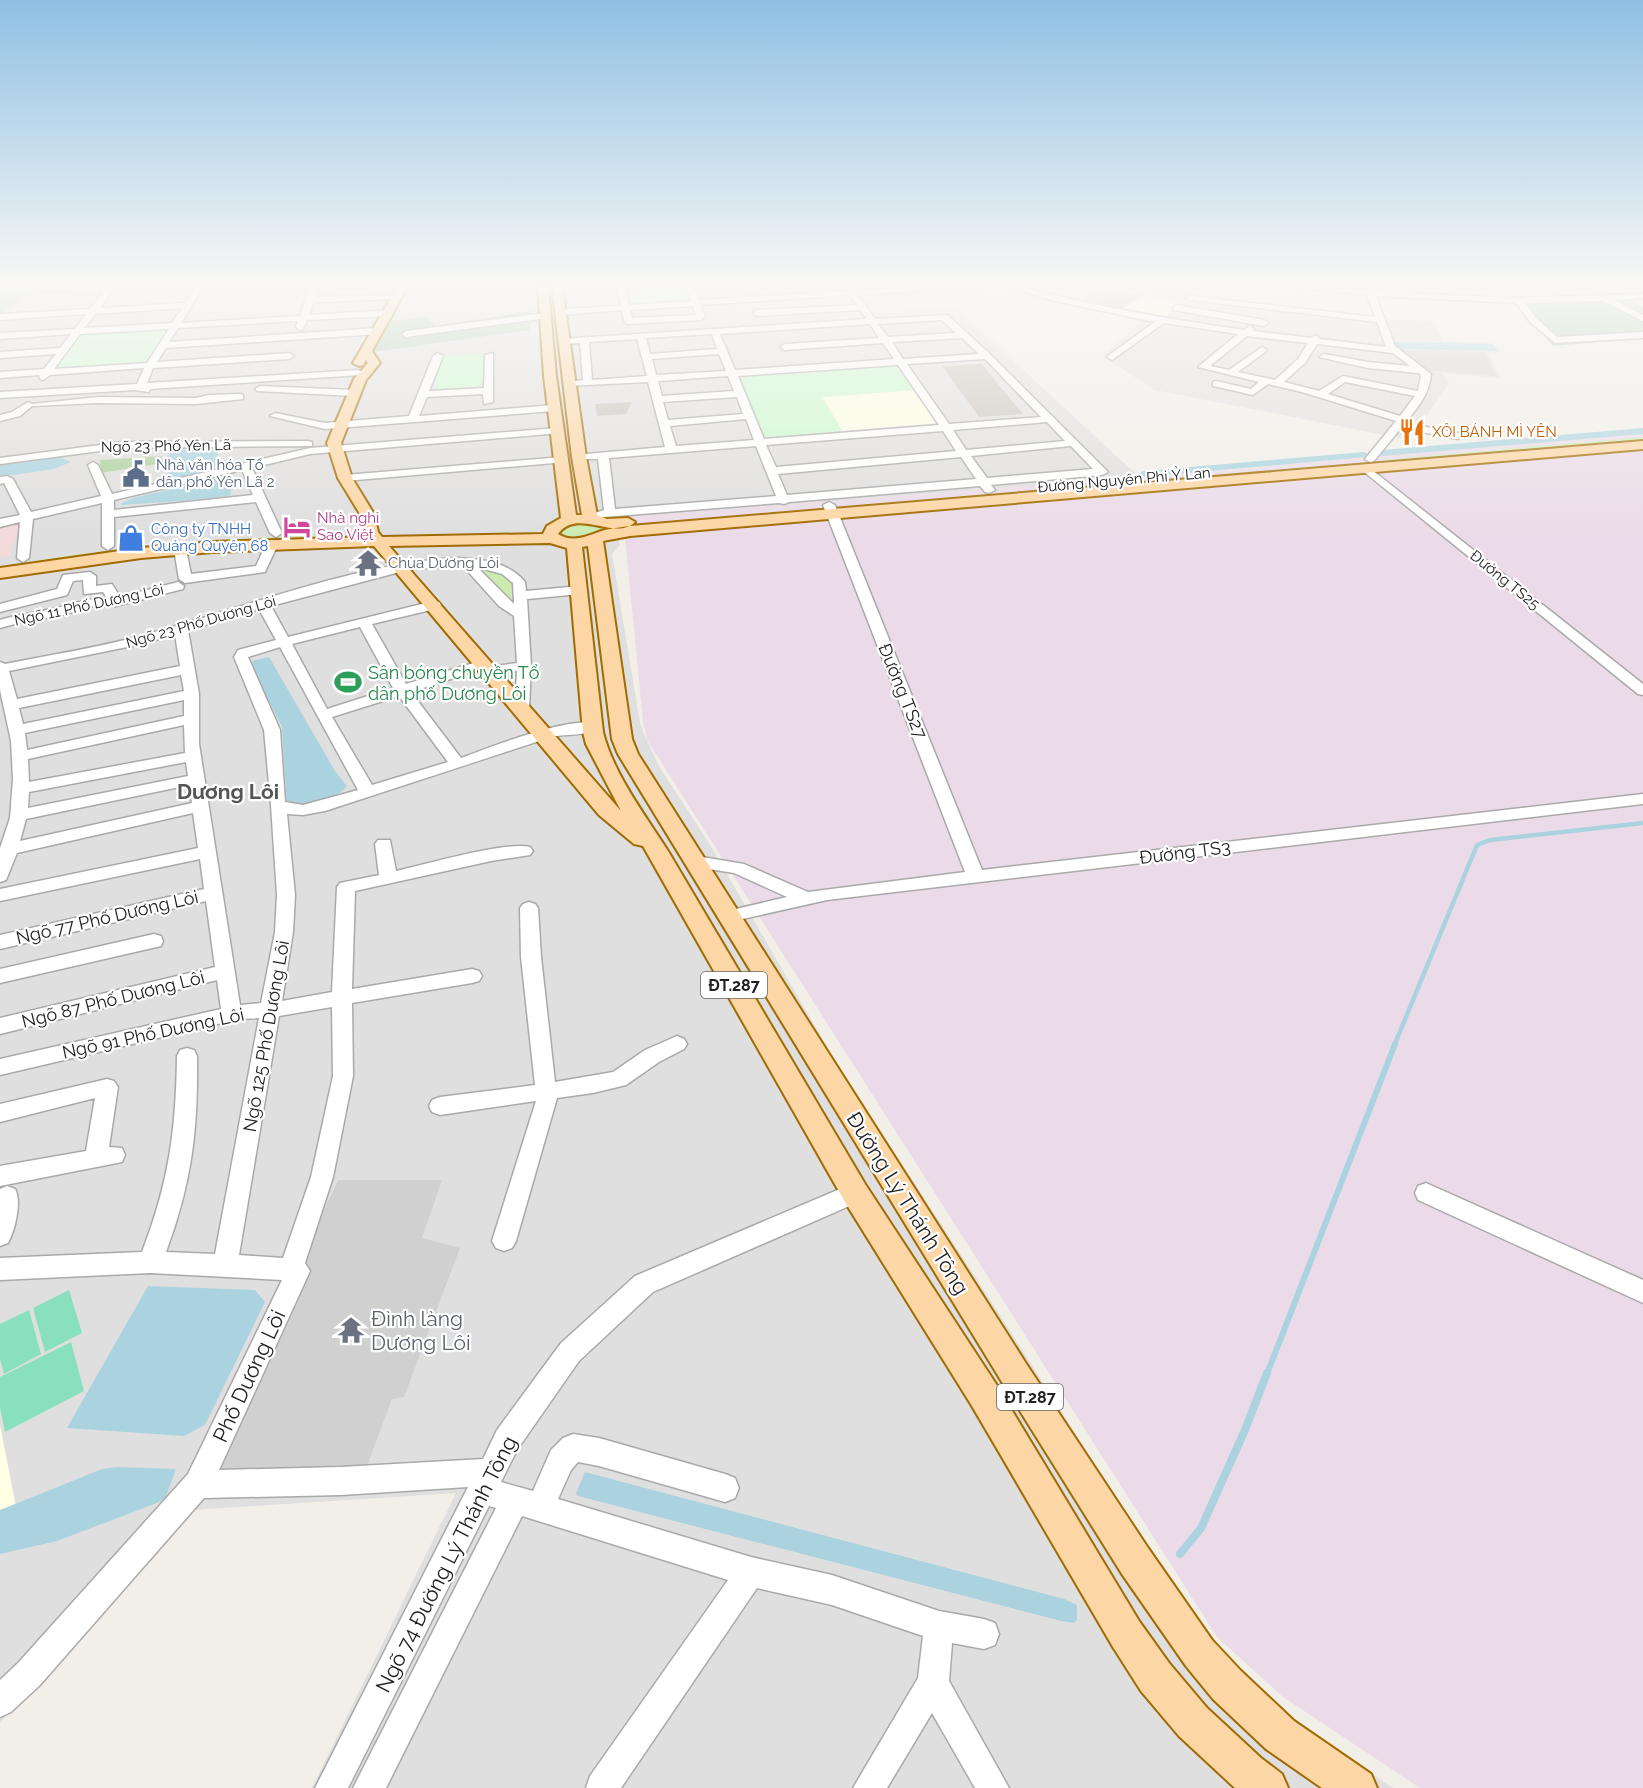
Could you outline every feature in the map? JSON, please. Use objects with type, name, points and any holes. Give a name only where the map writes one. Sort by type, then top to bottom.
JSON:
[{"type":"main road","points":[[367,369],[359,376],[340,424],[335,446],[345,478],[367,514],[374,536],[606,810],[657,851]]},
{"type":"main road","points":[[550,369],[569,520]]},
{"type":"main road","name":"Đường Lý Thánh Tông","points":[[568,369],[586,530],[622,739],[696,862],[714,920],[855,1193],[984,1395],[1126,1634],[1155,1677],[1193,1722],[1247,1772],[1268,1788]]},
{"type":"main road","points":[[555,419],[574,417]]},
{"type":"main road","name":"Đường Nguyên Phi Ỷ Lan","points":[[0,562],[108,546],[191,537],[274,538],[586,530],[1368,464],[1643,435]]},
{"type":"main road","name":"Đường Nguyên Phi Ỷ Lan","points":[[831,510],[987,487],[1643,445]]},
{"type":"main road","points":[[569,520],[586,530]]},
{"type":"main road","points":[[569,520],[586,530]]},
{"type":"main road","name":"Đường Lý Thánh Tông","points":[[586,530],[580,590],[593,727],[596,744],[620,791],[657,851],[714,920],[1016,1376],[1135,1561],[1198,1653],[1227,1685],[1281,1735],[1357,1788]]},
{"type":"main road","name":"Đường Nguyên Phi Ỷ Lan","points":[[0,573],[274,538]]},
{"type":"main road","points":[[984,1395],[1016,1376]]},
{"type":"street","points":[[32,393],[49,369]]},
{"type":"street","points":[[0,375],[85,369]]},
{"type":"street","points":[[142,388],[148,369]]},
{"type":"street","points":[[280,378],[284,369]]},
{"type":"street","points":[[414,419],[433,369]]},
{"type":"street","points":[[488,413],[489,369]]},
{"type":"street","points":[[587,369],[588,383]]},
{"type":"street","points":[[649,369],[671,449]]},
{"type":"street","points":[[730,369],[784,501]]},
{"type":"street","points":[[570,384],[776,369]]},
{"type":"street","points":[[907,369],[987,487]]},
{"type":"street","points":[[603,455],[586,530],[784,501],[987,487],[1102,472],[1000,369]]},
{"type":"street","points":[[1215,369],[1320,395],[1402,422],[1458,436]]},
{"type":"street","points":[[1232,373],[1237,369]]},
{"type":"street","points":[[1278,384],[1293,369]]},
{"type":"street","points":[[1368,464],[1375,450],[1402,422],[1427,380],[1420,370],[1414,369]]},
{"type":"street","points":[[0,395],[280,378],[359,376]]},
{"type":"street","points":[[250,388],[264,379]]},
{"type":"street","points":[[1320,395],[1343,379],[1419,394]]},
{"type":"street","points":[[1216,384],[1253,392],[1266,381]]},
{"type":"street","points":[[142,388],[250,388],[354,393]]},
{"type":"street","points":[[424,394],[488,391]]},
{"type":"street","points":[[658,399],[740,394]]},
{"type":"street","points":[[0,406],[98,400],[196,401],[209,398],[240,397]]},
{"type":"street","points":[[0,418],[16,414],[28,405]]},
{"type":"street","points":[[275,416],[320,426],[488,413],[555,419]]},
{"type":"street","points":[[664,423],[751,416]]},
{"type":"street","points":[[0,523],[335,446],[555,419]]},
{"type":"street","points":[[579,457],[1050,419]]},
{"type":"street","points":[[771,471],[1073,443]]},
{"type":"street","name":"Ngõ 23 Phố Yên Lã","points":[[0,461],[123,445],[335,446]]},
{"type":"street","points":[[345,478],[562,460]]},
{"type":"street","name":"Đường TS25","points":[[1368,464],[1643,691]]},
{"type":"street","points":[[93,465],[108,498],[108,546]]},
{"type":"street","points":[[180,549],[185,579],[261,568],[274,538],[246,466]]},
{"type":"street","points":[[3,480],[15,494],[27,516],[23,558]]},
{"type":"street","points":[[0,498],[15,494]]},
{"type":"street","points":[[108,514],[260,498]]},
{"type":"street","name":"Đường TS27","points":[[831,510],[976,877]]},
{"type":"street","points":[[467,563],[504,603],[521,615]]},
{"type":"street","name":"Ngõ 23 Phố Dương Lôi","points":[[0,668],[142,640],[181,630],[263,603],[423,564],[467,563],[491,566],[506,571],[518,579],[520,596]]},
{"type":"street","points":[[0,608],[62,592],[68,579],[90,576],[89,591],[106,587],[116,602]]},
{"type":"street","name":"Ngõ 11 Phố Dương Lôi","points":[[0,624],[28,616],[55,613],[92,602],[116,602],[178,586]]},
{"type":"street","points":[[522,709],[524,666],[520,596],[580,590]]},
{"type":"street","points":[[263,603],[323,715],[369,792]]},
{"type":"street","points":[[284,642],[434,605]]},
{"type":"street","points":[[364,623],[402,690],[458,764]]},
{"type":"street","points":[[181,630],[192,694],[193,756],[196,779],[232,1014]]},
{"type":"street","name":"Ngõ 125 Phố Dương Lôi","points":[[225,1265],[286,913],[272,730],[241,657],[243,653],[284,642]]},
{"type":"street","points":[[323,715],[402,690],[486,668],[524,666]]},
{"type":"street","points":[[0,668],[18,730],[20,756],[18,815],[0,876]]},
{"type":"street","points":[[12,705],[189,669]]},
{"type":"street","points":[[18,730],[192,694]]},
{"type":"street","points":[[20,756],[192,718]]},
{"type":"street","points":[[278,806],[303,810],[458,764],[542,734],[593,727]]},
{"type":"street","points":[[20,789],[193,756]]},
{"type":"street","points":[[18,815],[196,779]]},
{"type":"street","name":"Đường TS3","points":[[714,920],[807,898],[1643,799]]},
{"type":"street","points":[[8,849],[201,806]]},
{"type":"street","points":[[384,844],[388,879]]},
{"type":"street","points":[[0,1269],[150,1262],[291,1270],[322,1177],[343,1076],[342,999],[346,887],[418,874],[491,855],[524,851]]},
{"type":"street","points":[[0,895],[208,852]]},
{"type":"street","points":[[696,862],[738,868],[807,898]]},
{"type":"street","name":"Ngõ 77 Phố Dương Lôi","points":[[0,942],[214,893]]},
{"type":"street","points":[[504,1241],[547,1100],[531,957],[529,908]]},
{"type":"street","points":[[0,976],[154,941]]},
{"type":"street","name":"Ngõ 87 Phố Dương Lôi","points":[[0,1026],[227,971]]},
{"type":"street","name":"Ngõ 91 Phố Dương Lôi","points":[[0,1067],[232,1014],[342,999],[472,976]]},
{"type":"street","points":[[440,1106],[547,1092],[619,1079],[652,1056],[677,1044]]},
{"type":"street","points":[[150,1262],[162,1233],[180,1168],[186,1125],[187,1056]]},
{"type":"street","points":[[0,1113],[107,1087],[105,1157],[3,1186],[0,1236]]},
{"type":"street","name":"Ngõ 74 Đường Lý Thánh Tông","points":[[331,1788],[507,1440],[570,1352],[644,1284],[855,1193]]},
{"type":"street","points":[[1426,1193],[1643,1292]]},
{"type":"street","name":"Phố Dương Lôi","points":[[0,1701],[29,1674],[198,1484],[298,1271],[291,1270]]},
{"type":"street","points":[[369,1788],[528,1504],[561,1460],[573,1448],[599,1452],[725,1488]]},
{"type":"street","points":[[198,1484],[487,1481],[528,1504],[751,1572],[832,1590],[939,1626],[984,1634]]},
{"type":"street","points":[[602,1788],[751,1572]]},
{"type":"street","points":[[869,1788],[933,1682],[939,1626]]},
{"type":"street","points":[[933,1682],[993,1788]]},
{"type":"shaded area","points":[[0,369],[1023,369],[1140,478],[614,518],[620,545],[612,554],[640,723],[660,768],[709,843],[834,1059],[1009,1329],[1197,1626],[1270,1703],[1393,1788],[312,1788],[456,1493],[192,1510],[0,1723]]},
{"type":"shaded area","points":[[1123,369],[1496,369],[1500,378],[1442,373],[1449,383],[1410,440],[1155,390]]},
{"type":"shaded area","points":[[1493,369],[1496,376],[1424,370]]},
{"type":"shaded area","points":[[916,390],[940,423],[842,431],[822,397]]},
{"type":"shaded area","points":[[1643,432],[1643,1788],[1420,1788],[1283,1697],[1217,1637],[647,740],[643,722],[623,517],[1140,478]]},
{"type":"shaded area","points":[[21,520],[10,556],[0,557],[0,525]]},
{"type":"shaded area","name":"Đình làng Dương Lôi","points":[[338,1180],[442,1180],[422,1238],[460,1248],[404,1397],[392,1399],[366,1469],[215,1473],[300,1263]]},
{"type":"shaded area","points":[[0,1425],[16,1507],[0,1514]]},
{"type":"green space","points":[[438,369],[484,369],[481,389],[434,392]]},
{"type":"green space","points":[[834,369],[902,369],[916,390],[822,397],[842,431],[772,437],[764,436],[738,376]]},
{"type":"green space","points":[[1643,437],[1643,440],[1388,462],[1383,460]]},
{"type":"green space","points":[[162,456],[156,464],[101,473],[100,460]]},
{"type":"green space","points":[[1336,465],[1339,467],[843,508],[846,507]]},
{"type":"green space","points":[[583,523],[596,526],[601,530],[600,534],[571,540],[562,536],[563,529]]},
{"type":"green space","points":[[353,536],[178,545],[0,568],[0,566],[137,547],[240,538]]},
{"type":"green space","points":[[476,567],[499,572],[511,581],[515,594],[513,602],[510,603]]},
{"type":"green space","points":[[69,1290],[82,1333],[45,1352],[33,1308]]},
{"type":"green space","points":[[29,1310],[41,1354],[4,1374],[0,1359],[0,1324]]},
{"type":"green space","points":[[71,1342],[84,1391],[5,1432],[0,1407],[0,1377]]},
{"type":"water","points":[[175,447],[218,447],[217,470],[172,478],[162,464]]},
{"type":"water","points":[[57,456],[71,462],[54,469],[0,477],[0,462]]},
{"type":"water","points":[[231,475],[234,477],[230,496],[225,498],[121,505],[133,498]]},
{"type":"water","points":[[269,657],[335,771],[347,786],[335,795],[320,801],[287,807],[282,727],[255,675],[252,661]]},
{"type":"water","points":[[148,1286],[255,1290],[265,1302],[205,1425],[184,1436],[67,1428]]},
{"type":"water","points":[[117,1467],[176,1469],[165,1499],[157,1503],[57,1541],[0,1554],[0,1510],[102,1469]]},
{"type":"water","points":[[585,1472],[1064,1599],[1077,1605],[1077,1620],[1074,1623],[1061,1621],[578,1496],[576,1493]]},
{"type":"building","points":[[944,369],[986,369],[1023,414],[979,417]]},
{"type":"building","points":[[632,402],[626,414],[597,416],[595,404]]},
{"type":"waterway","points":[[1382,453],[1643,431]]},
{"type":"waterway","points":[[1143,474],[1364,455]]},
{"type":"waterway","points":[[1394,1046],[1477,845],[1490,840],[1643,823]]},
{"type":"waterway","points":[[1267,1374],[1395,1044]]},
{"type":"waterway","points":[[1180,1554],[1201,1528],[1245,1430],[1267,1373]]},
{"type":"place","name":"XÔI BÁNH MÌ YÊN","points":[[1412,432]]},
{"type":"place","name":"Nhà văn hóa Tổ dân phố Yên Lã 2","points":[[136,474]]},
{"type":"place","name":"Nhà nghỉ Sao Việt","points":[[297,527]]},
{"type":"place","name":"Công ty TNHH Quảng Quyên 68","points":[[131,538]]},
{"type":"place","name":"Chùa Dương Lôi","points":[[368,563]]},
{"type":"place","name":"Sân bóng chuyền Tổ dân phố Dương Lôi","points":[[348,682]]},
{"type":"place","name":"Đình làng Dương Lôi","points":[[351,1330]]},
{"type":"district","name":"Dương Lôi","points":[[228,791]]}]
